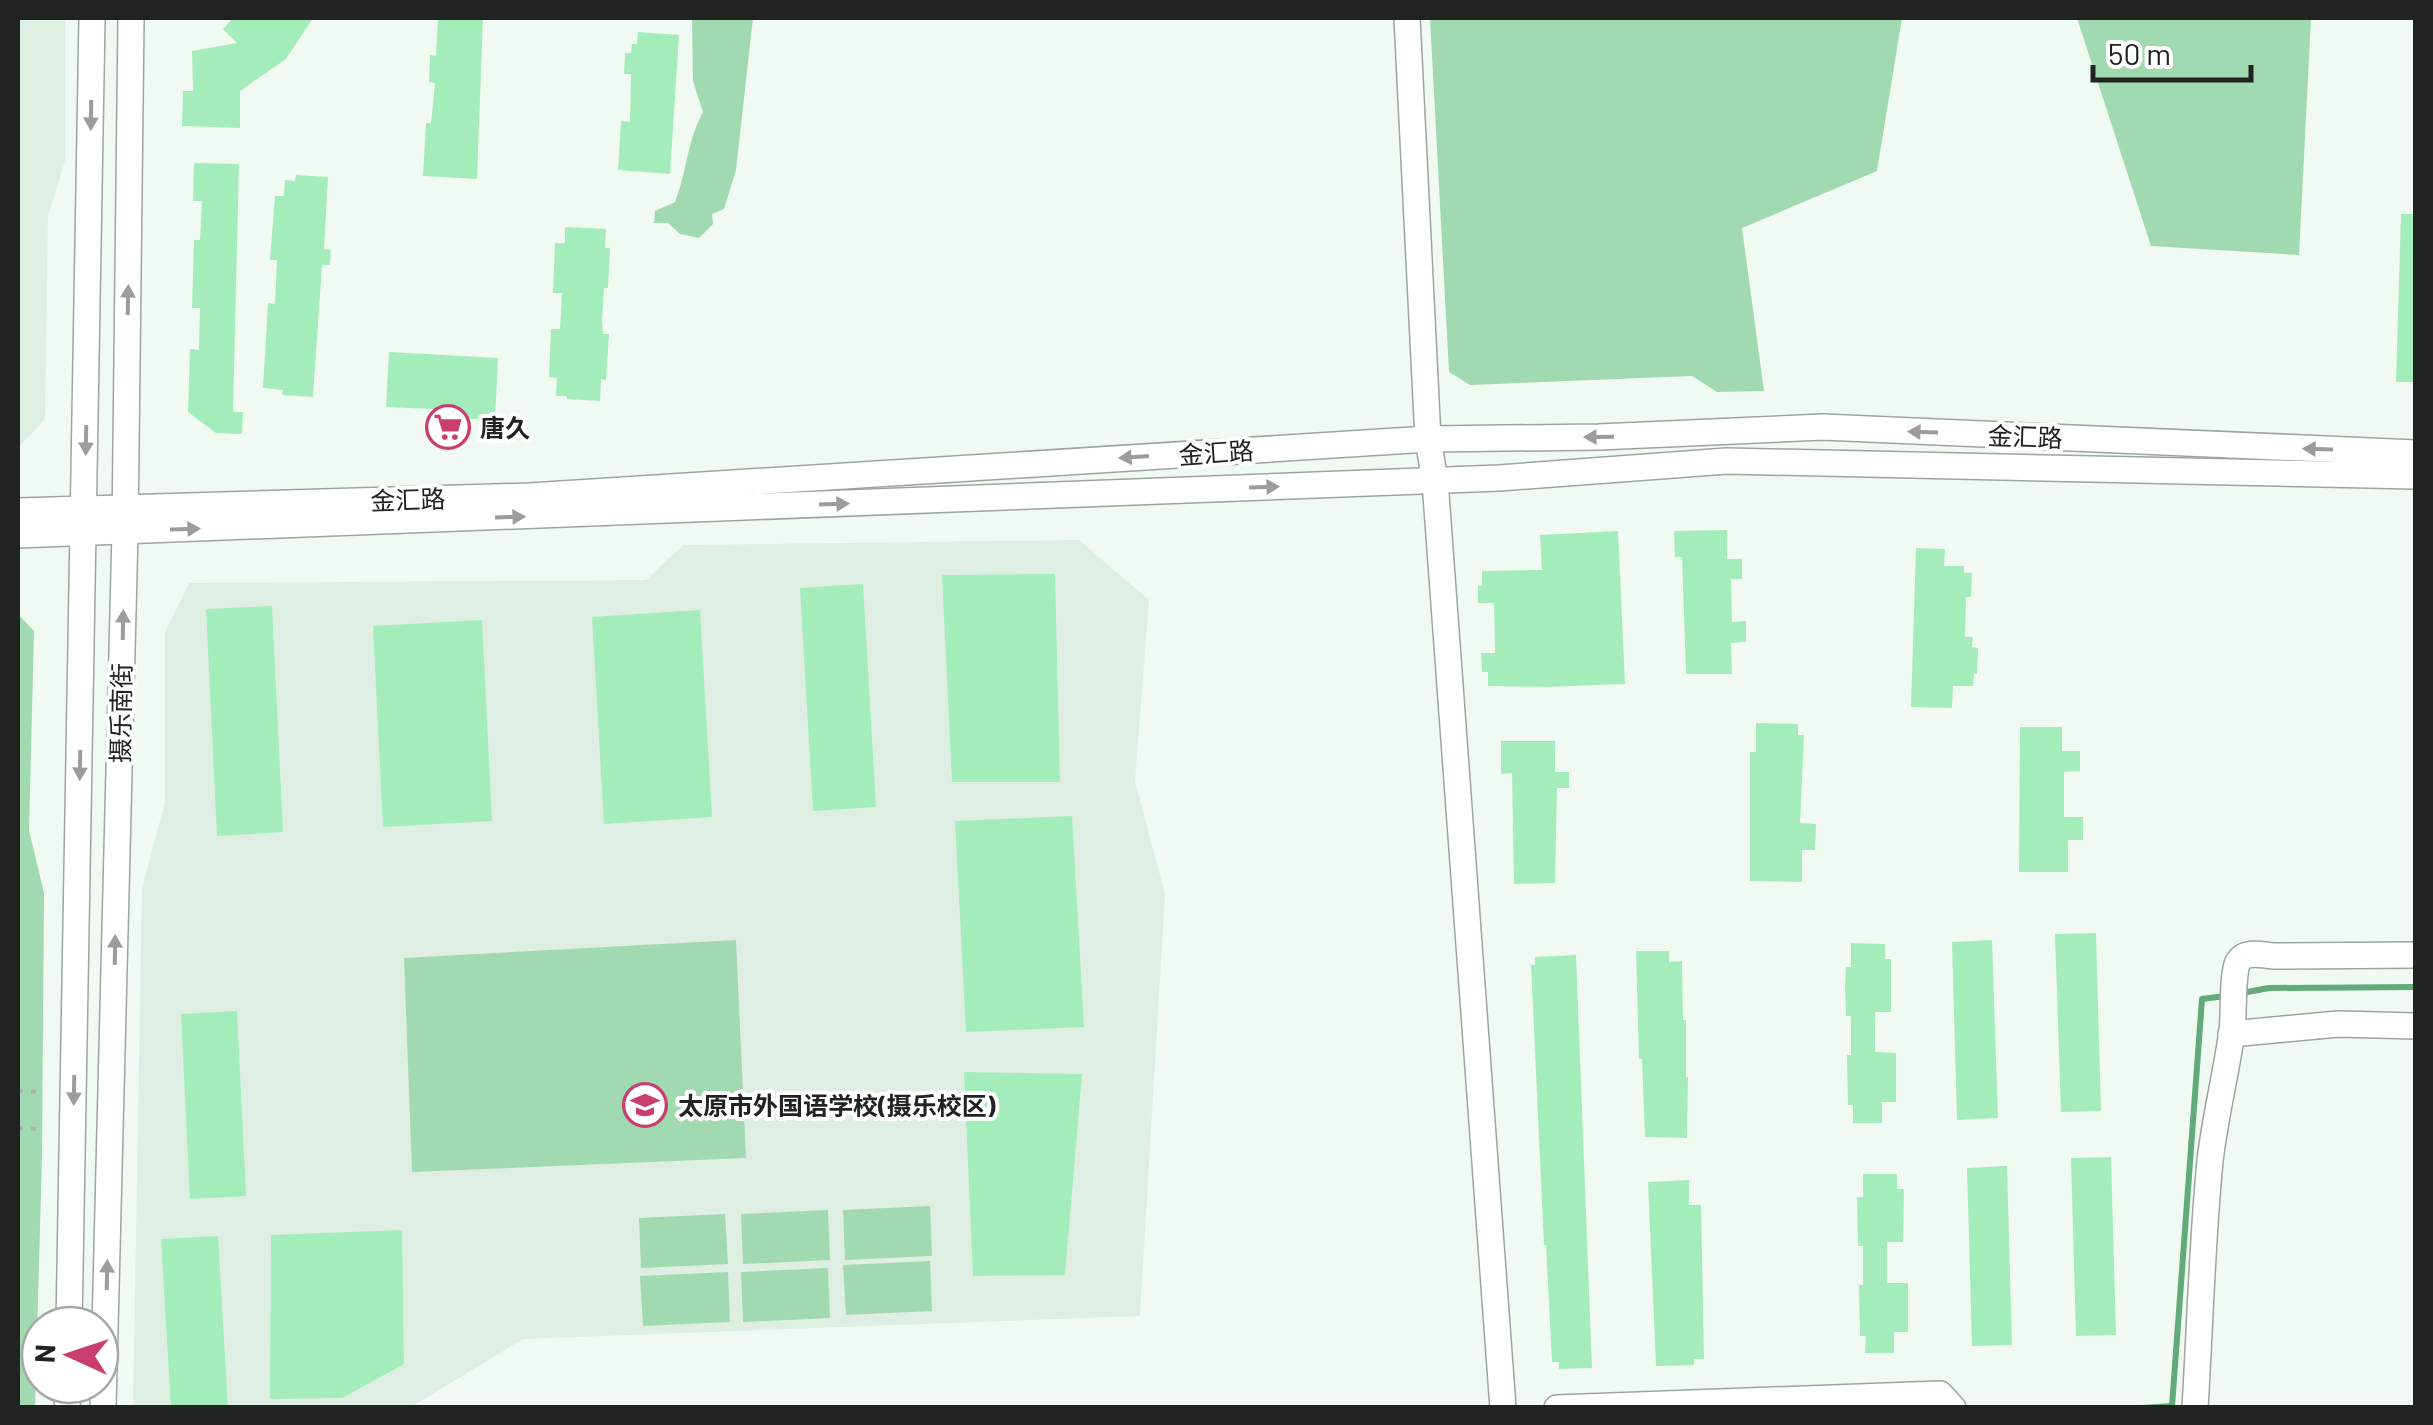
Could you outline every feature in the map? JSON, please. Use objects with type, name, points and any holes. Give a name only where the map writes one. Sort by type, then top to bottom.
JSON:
[{"type":"street","name":"摄乐南街","points":[[69,1305],[92,18]]},
{"type":"street","name":"摄乐南街","points":[[104,1408],[125,520],[131,18]]},
{"type":"street","points":[[1407,18],[1428,439],[1502,1408]]},
{"type":"street","name":"金汇路","points":[[125,520],[1428,439],[1823,428],[2416,453]]},
{"type":"street","name":"金汇路","points":[[18,511],[125,520],[1499,478],[1727,461],[2416,476]]},
{"type":"street","name":"金汇路","points":[[18,535],[85,519]]},
{"type":"street","points":[[2195,1408],[2210,1159],[2232,1034],[2239,960],[2255,954],[2416,955]]},
{"type":"street","points":[[2232,1034],[2338,1024],[2416,1026]]},
{"type":"street","points":[[1558,1408],[1940,1394],[1953,1407]]},
{"type":"path","points":[[18,1091],[42,1092]]},
{"type":"path","points":[[18,1128],[42,1129]]},
{"type":"shaded area","points":[[18,18],[65,18],[65,161],[48,216],[45,419],[18,448]]},
{"type":"shaded area","name":"太原市外国语学校(摄乐校区)","points":[[1079,540],[1149,600],[1135,781],[1165,894],[1140,1316],[523,1339],[411,1407],[133,1408],[142,888],[165,802],[165,632],[189,583],[646,580],[683,545]]},
{"type":"green space","points":[[692,18],[753,18],[736,170],[724,209],[712,214],[713,224],[699,238],[680,234],[668,223],[654,223],[655,211],[675,202],[703,112],[693,81]]},
{"type":"green space","points":[[1430,18],[1902,18],[1877,171],[1742,228],[1764,391],[1717,392],[1692,376],[1470,385],[1449,372]]},
{"type":"green space","points":[[2077,18],[2311,18],[2299,255],[2151,246]]},
{"type":"green space","points":[[18,614],[34,631],[29,830],[44,893],[38,1305],[20,1305],[20,1405],[35,1408],[18,1407]]},
{"type":"green space","points":[[736,940],[746,1158],[412,1172],[404,958]]},
{"type":"green space","points":[[930,1206],[932,1256],[845,1260],[843,1210]]},
{"type":"green space","points":[[828,1210],[830,1260],[743,1264],[741,1214]]},
{"type":"green space","points":[[725,1214],[728,1264],[641,1268],[639,1218]]},
{"type":"green space","points":[[930,1261],[932,1311],[846,1315],[843,1265]]},
{"type":"green space","points":[[828,1268],[830,1318],[743,1322],[741,1272]]},
{"type":"green space","points":[[728,1272],[730,1322],[643,1326],[640,1276]]},
{"type":"building","points":[[233,18],[313,18],[286,59],[240,91],[240,128],[182,126],[183,91],[193,91],[192,51],[237,43],[223,29]]},
{"type":"building","points":[[438,18],[483,18],[477,179],[423,176],[426,123],[431,123],[435,83],[429,82],[430,55],[436,56]]},
{"type":"building","points":[[638,32],[679,35],[670,174],[618,170],[621,121],[630,122],[631,74],[624,74],[625,53],[631,53],[632,44],[637,44]]},
{"type":"building","points":[[194,163],[239,164],[233,412],[243,412],[242,434],[216,433],[188,412],[190,349],[199,350],[200,308],[192,308],[194,240],[200,240],[202,201],[193,201]]},
{"type":"building","points":[[296,175],[328,177],[324,249],[331,250],[330,265],[322,265],[313,397],[282,395],[283,390],[263,388],[268,303],[275,304],[277,260],[270,260],[275,196],[284,196],[285,180],[295,181]]},
{"type":"building","points":[[2401,214],[2416,214],[2416,382],[2396,382]]},
{"type":"building","points":[[565,227],[606,229],[605,248],[610,248],[602,321],[603,334],[609,334],[606,380],[601,379],[600,401],[556,396],[557,378],[549,377],[551,329],[560,329],[562,293],[553,293],[555,243],[565,243]]},
{"type":"building","points":[[389,352],[498,358],[495,420],[456,418],[456,410],[386,407]]},
{"type":"building","points":[[1727,530],[1727,559],[1742,559],[1742,579],[1731,579],[1732,622],[1746,621],[1746,642],[1731,643],[1732,674],[1686,674],[1682,557],[1675,557],[1674,531]]},
{"type":"building","points":[[1618,531],[1625,684],[1488,686],[1481,653],[1495,653],[1494,603],[1478,603],[1482,571],[1542,570],[1540,535]]},
{"type":"building","points":[[1916,548],[1945,549],[1944,566],[1964,566],[1964,573],[1972,573],[1971,597],[1966,597],[1965,637],[1973,637],[1972,647],[1978,648],[1977,674],[1973,686],[1953,686],[1952,708],[1911,707]]},
{"type":"building","points":[[1055,574],[1060,782],[952,782],[942,575]]},
{"type":"building","points":[[863,584],[876,807],[813,811],[800,588]]},
{"type":"building","points":[[272,606],[283,832],[217,836],[206,609]]},
{"type":"building","points":[[700,610],[712,817],[604,824],[592,617]]},
{"type":"building","points":[[482,620],[492,821],[383,827],[373,626]]},
{"type":"building","points":[[1756,723],[1798,724],[1798,735],[1804,735],[1800,823],[1816,824],[1815,850],[1802,850],[1802,882],[1750,881],[1750,752],[1756,752]]},
{"type":"building","points":[[2020,727],[2062,727],[2062,751],[2080,751],[2080,771],[2064,772],[2064,817],[2083,817],[2083,840],[2068,840],[2068,872],[2019,872]]},
{"type":"building","points":[[1501,741],[1555,741],[1555,772],[1569,772],[1569,788],[1557,788],[1555,883],[1514,884],[1512,773],[1501,774]]},
{"type":"building","points":[[1072,816],[1084,1027],[966,1032],[955,821]]},
{"type":"building","points":[[2096,933],[2101,1111],[2061,1112],[2055,934]]},
{"type":"building","points":[[1992,940],[1998,1118],[1957,1120],[1952,942]]},
{"type":"building","points":[[1851,943],[1885,944],[1885,959],[1891,959],[1891,1012],[1875,1012],[1875,1052],[1896,1053],[1896,1102],[1882,1102],[1882,1123],[1853,1123],[1853,1105],[1848,1105],[1851,1016],[1846,1016],[1845,987],[1846,967],[1851,967]]},
{"type":"building","points":[[1636,951],[1669,951],[1669,962],[1682,961],[1687,1138],[1645,1137]]},
{"type":"building","points":[[1576,955],[1592,1368],[1559,1369],[1559,1362],[1552,1362],[1531,965],[1535,965],[1535,957]]},
{"type":"building","points":[[237,1011],[246,1196],[190,1199],[181,1014]]},
{"type":"building","points":[[964,1072],[1082,1074],[1065,1275],[973,1276]]},
{"type":"building","points":[[2111,1157],[2116,1335],[2076,1336],[2071,1158]]},
{"type":"building","points":[[2007,1166],[2012,1345],[1972,1346],[1967,1168]]},
{"type":"building","points":[[1863,1174],[1897,1174],[1897,1189],[1904,1189],[1903,1242],[1887,1242],[1887,1283],[1908,1283],[1908,1332],[1894,1332],[1894,1353],[1865,1353],[1866,1336],[1860,1336],[1863,1246],[1858,1246],[1857,1197],[1863,1197]]},
{"type":"building","points":[[1689,1180],[1689,1205],[1701,1205],[1704,1359],[1694,1359],[1694,1365],[1656,1366],[1648,1182]]},
{"type":"building","points":[[402,1230],[404,1364],[342,1398],[270,1399],[271,1235]]},
{"type":"building","points":[[218,1236],[228,1408],[171,1408],[161,1239]]},
{"type":"waterway","points":[[2242,993],[2269,988],[2416,987]]},
{"type":"waterway","points":[[2142,1408],[2172,1406],[2202,999],[2225,996]]},
{"type":"place","name":"唐久","points":[[448,427]]},
{"type":"place","name":"太原市外国语学校(摄乐校区)","points":[[645,1105]]}]
